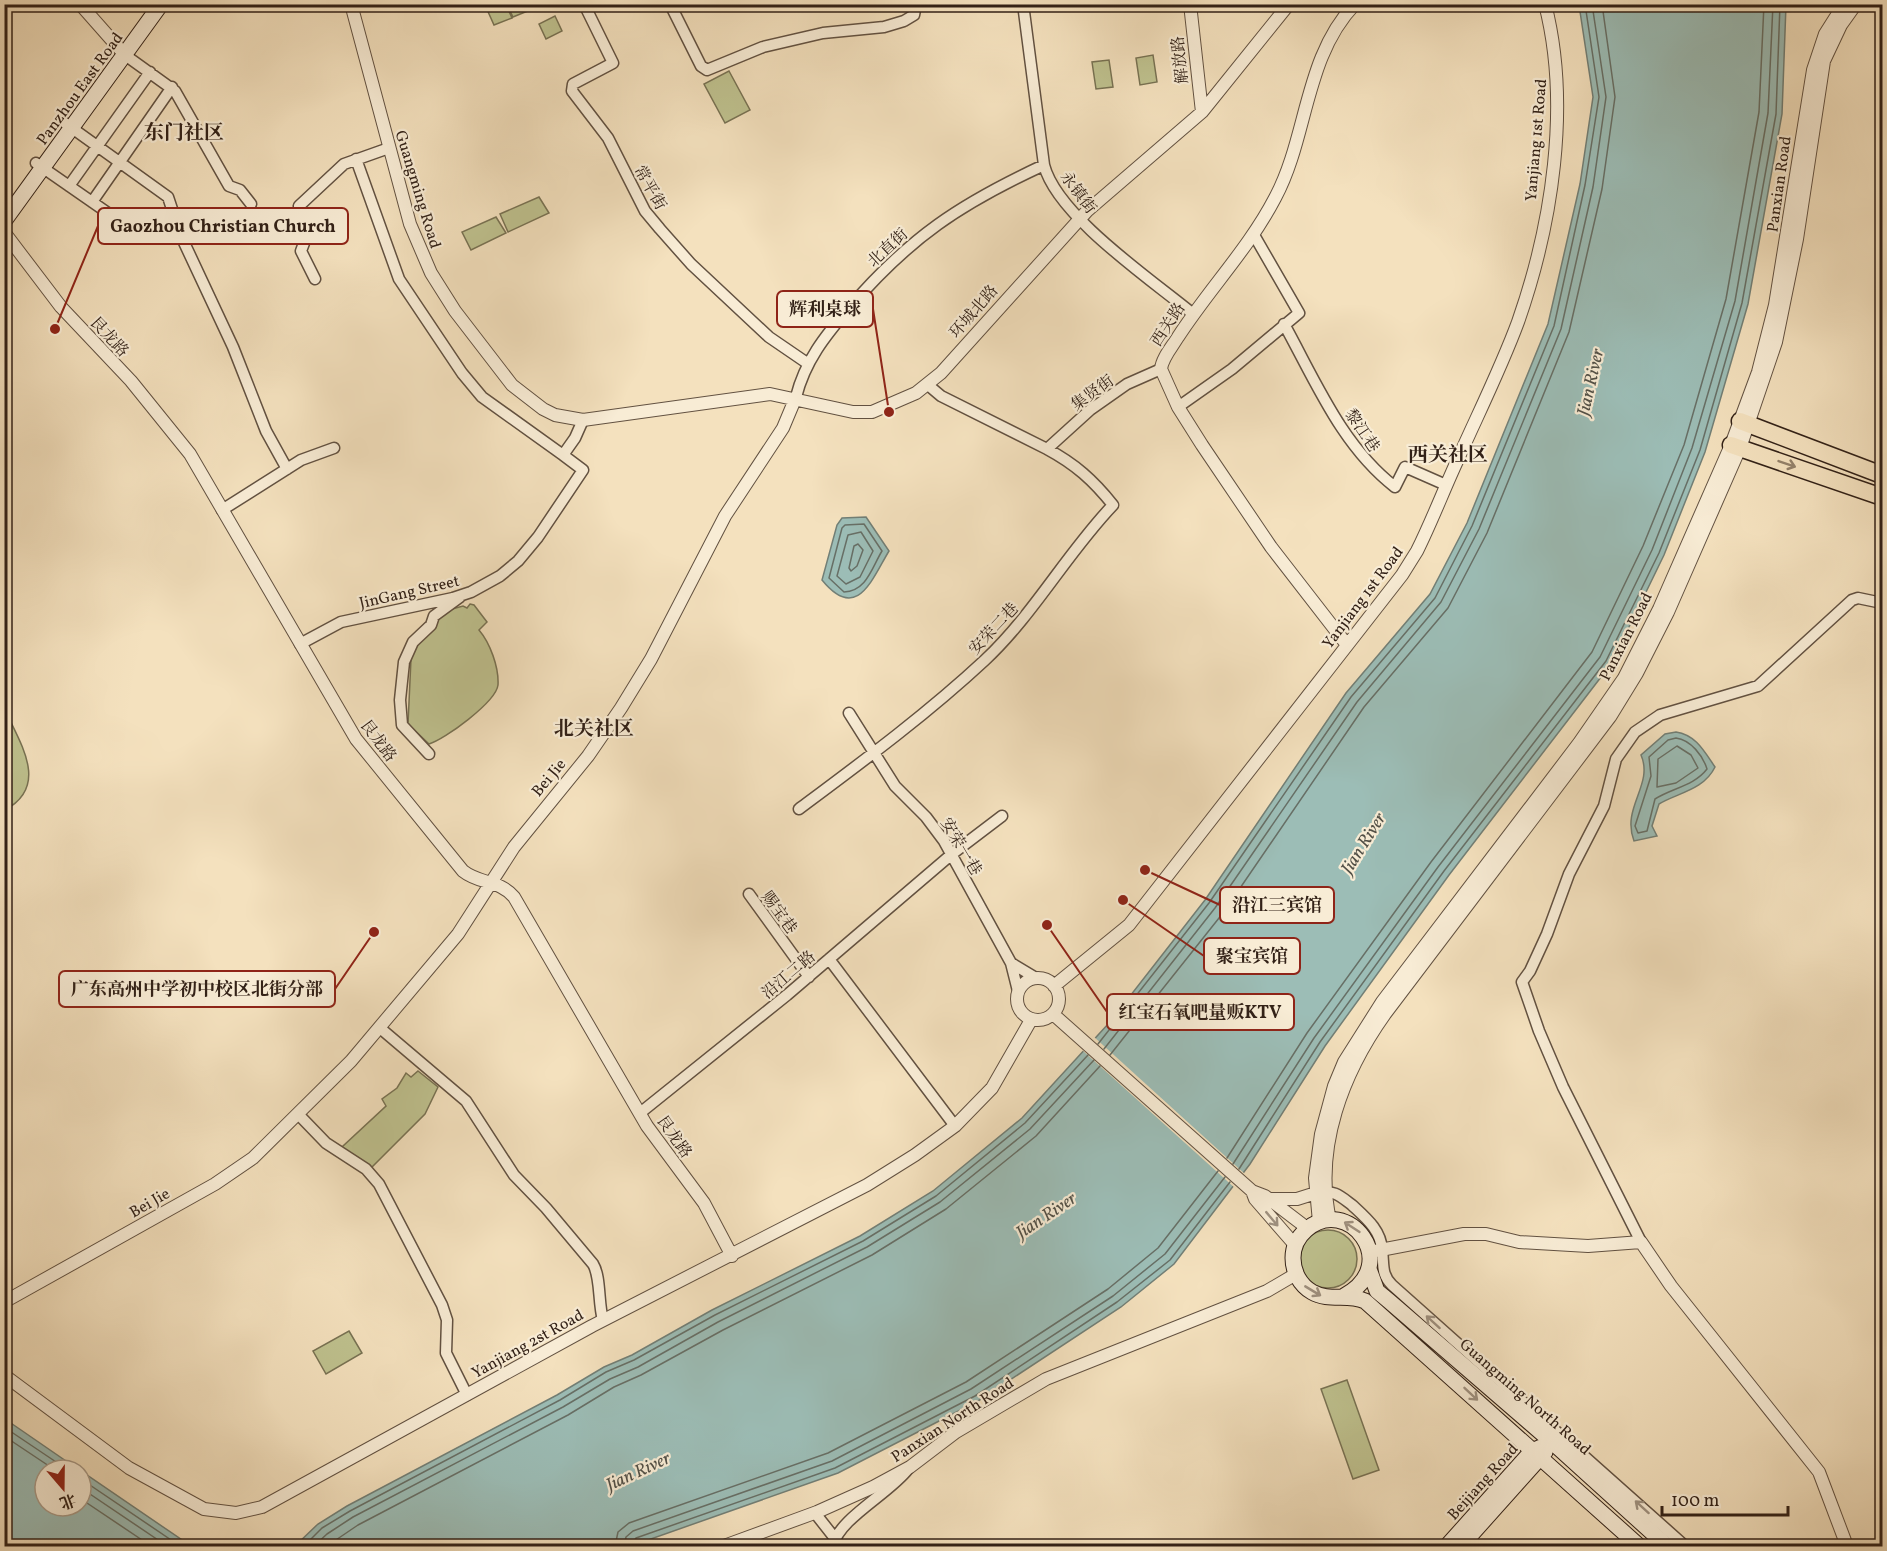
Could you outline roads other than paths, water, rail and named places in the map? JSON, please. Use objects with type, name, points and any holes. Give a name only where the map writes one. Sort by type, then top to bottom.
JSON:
[{"type":"main road","name":"Panzhou East Road","points":[[122,52],[152,4]]},
{"type":"main road","name":"Panzhou East Road","points":[[4,221],[39,166],[122,52],[161,4]]},
{"type":"main road","name":"Panzhou East Road","points":[[4,206],[39,166]]},
{"type":"main road","points":[[1745,423],[1882,475]]},
{"type":"main road","points":[[1736,446],[1882,497]]},
{"type":"main road","points":[[1296,1274],[1293,1255],[1295,1245],[1319,1223],[1341,1221],[1360,1232],[1376,1250]]},
{"type":"main road","name":"Guangming North Road","points":[[1376,1250],[1370,1269],[1377,1291],[1555,1438],[1667,1546]]},
{"type":"main road","points":[[1344,1296],[1364,1280],[1370,1269]]},
{"type":"main road","name":"Guangming North Road","points":[[1296,1274],[1314,1294],[1330,1298],[1344,1296],[1365,1300],[1639,1546]]},
{"type":"main road","name":"Beijiang Road","points":[[1447,1546],[1555,1438]]},
{"type":"main road","name":"Beijiang Road","points":[[1461,1546],[1537,1455]]},
{"type":"street","points":[[80,4],[122,52],[172,87],[229,186],[240,190],[251,204]]},
{"type":"street","name":"Guangming Road","points":[[351,4],[416,242],[430,273],[490,359],[522,394],[555,415],[583,420]]},
{"type":"street","name":"常平街","points":[[584,4],[613,63],[573,84],[572,91],[608,138],[645,211],[691,264],[765,334],[807,363]]},
{"type":"street","points":[[670,4],[701,66],[707,70],[753,50],[805,37],[894,25],[914,15],[916,4]]},
{"type":"street","name":"永镇街","points":[[1023,4],[1044,165],[1056,191],[1078,220],[1193,314]]},
{"type":"street","name":"解放路","points":[[1190,4],[1202,112]]},
{"type":"street","name":"环城北路","points":[[583,420],[759,395],[796,398],[864,412],[902,401],[928,385],[1078,220],[1202,112],[1289,4]]},
{"type":"street","name":"西关路","points":[[1347,645],[1271,547],[1178,408],[1161,369],[1162,362],[1193,314],[1254,235],[1290,169],[1298,129],[1319,63],[1342,19],[1355,4]]},
{"type":"street","name":"Yanjiang 1st Road","points":[[1054,986],[1129,925],[1168,878],[1402,575],[1426,533],[1517,322],[1529,287],[1550,193],[1558,77],[1545,4]]},
{"type":"street","name":"Panxian Road","points":[[1745,423],[1775,305],[1813,70],[1824,34],[1844,4]]},
{"type":"street","name":"Panxian Road","points":[[1319,1223],[1321,1192],[1316,1162],[1327,1106],[1340,1070],[1355,1041],[1382,1002],[1580,743],[1624,678],[1736,446],[1785,306],[1822,69],[1833,40],[1856,4]]},
{"type":"street","points":[[69,186],[150,72]]},
{"type":"street","points":[[92,202],[172,87]]},
{"type":"street","points":[[69,125],[169,199],[181,236],[233,346],[266,431],[287,468]]},
{"type":"street","points":[[315,279],[301,251],[309,230],[299,206],[334,172],[356,159],[389,148]]},
{"type":"street","points":[[356,159],[398,277],[462,372],[485,399],[562,455],[575,438],[583,420]]},
{"type":"street","name":"北直街","points":[[796,398],[807,363],[824,338],[866,288],[915,240],[952,213],[1044,165]]},
{"type":"street","points":[[39,166],[131,229]]},
{"type":"street","name":"艮龙路","points":[[4,232],[61,307],[131,381],[190,454],[340,714],[370,758],[411,805],[458,867],[476,879],[502,886],[518,902],[656,1140],[704,1203],[732,1256]]},
{"type":"street","points":[[1178,408],[1232,369],[1299,311],[1254,235]]},
{"type":"street","name":"黎江巷","points":[[1284,324],[1332,411],[1366,462],[1395,487],[1405,467],[1446,485]]},
{"type":"street","name":"集贤街","points":[[1047,449],[1090,410],[1127,384],[1161,369]]},
{"type":"street","points":[[928,385],[941,396],[1047,449]]},
{"type":"street","name":"Bei Jie","points":[[4,1302],[232,1173],[253,1158],[380,1028],[447,949],[514,847],[588,756],[621,708],[651,659],[725,516],[783,428],[796,398]]},
{"type":"street","points":[[222,510],[301,460],[334,448]]},
{"type":"street","name":"安荣二巷","points":[[875,752],[986,659],[1044,594],[1113,505],[1092,479],[1074,463],[1047,449]]},
{"type":"street","name":"JinGang Street","points":[[300,644],[341,622],[462,595],[500,576],[518,561],[538,537],[583,470],[562,455]]},
{"type":"street","points":[[429,754],[402,725],[400,700],[404,662],[413,642],[431,625],[434,616],[456,603],[462,595]]},
{"type":"street","points":[[1847,1546],[1819,1472],[1671,1286],[1641,1242],[1563,1087],[1539,1031],[1522,982],[1534,962],[1569,874],[1604,806],[1616,759],[1635,732],[1660,715],[1758,686],[1852,600],[1858,598],[1882,603]]},
{"type":"street","name":"安荣一巷","points":[[849,713],[895,786],[935,827],[952,854],[1011,963],[1018,991]]},
{"type":"street","points":[[800,809],[875,752]]},
{"type":"street","name":"沿江二路","points":[[640,1113],[809,976],[952,854],[1002,816]]},
{"type":"street","name":"赐宝巷","points":[[749,894],[809,976]]},
{"type":"street","points":[[829,959],[955,1126]]},
{"type":"street","points":[[1011,963],[1036,978],[1049,981],[1054,986],[1059,1003],[1053,1014],[1043,1020],[1031,1020],[1020,1012],[1017,1006],[1018,991],[1025,982],[1036,978]]},
{"type":"street","points":[[1053,1014],[1252,1191],[1319,1223]]},
{"type":"street","name":"Yanjiang 2st Road","points":[[4,1376],[129,1468],[204,1509],[236,1513],[262,1508],[603,1320],[867,1185],[955,1126],[992,1088],[1031,1020]]},
{"type":"street","points":[[380,1028],[466,1101],[514,1175],[546,1208],[593,1264],[598,1273],[597,1291],[603,1320]]},
{"type":"street","points":[[298,1114],[326,1143],[366,1169],[380,1184],[442,1305],[447,1320],[446,1353],[467,1395]]},
{"type":"street","points":[[1252,1191],[1255,1199],[1295,1245]]},
{"type":"street","points":[[1270,1199],[1297,1199],[1332,1191],[1365,1215],[1378,1234],[1376,1250],[1383,1273],[1392,1285],[1555,1438],[1685,1546]]},
{"type":"street","points":[[1376,1250],[1464,1234],[1486,1234],[1518,1242],[1588,1246],[1641,1242]]},
{"type":"street","name":"Panxian North Road","points":[[724,1546],[815,1513],[910,1467],[956,1432],[1046,1380],[1267,1291],[1296,1274]]},
{"type":"street","points":[[815,1513],[836,1543],[910,1467]]},
{"type":"water","name":"Jian River","points":[[1579,5],[1786,5],[1782,114],[1748,304],[1705,452],[1664,555],[1611,664],[1449,875],[1325,1046],[1250,1164],[1174,1264],[1121,1307],[978,1401],[838,1473],[631,1546],[295,1546],[318,1524],[347,1506],[712,1310],[860,1236],[933,1191],[1022,1118],[1109,1023],[1205,900],[1346,693],[1430,594],[1467,523],[1548,324],[1580,184],[1593,97]]},
{"type":"water","points":[[866,517],[889,551],[870,584],[854,597],[845,598],[834,592],[822,580],[837,525],[842,518]]},
{"type":"water","points":[[1676,732],[1694,740],[1715,767],[1710,775],[1697,786],[1659,804],[1652,826],[1657,836],[1634,841],[1631,817],[1644,776],[1641,755],[1665,734]]},
{"type":"water","points":[[5,1419],[62,1458],[33,1458],[33,1518],[93,1518],[93,1479],[191,1546],[5,1546]]},
{"type":"place","name":"Gaozhou Christian Church","points":[[55,329]]},
{"type":"place","name":"辉利桌球","points":[[889,412]]},
{"type":"place","name":"沿江三宾馆","points":[[1145,870]]},
{"type":"place","name":"聚宝宾馆","points":[[1123,900]]},
{"type":"place","name":"红宝石氧吧量贩KTV","points":[[1047,925]]},
{"type":"place","name":"广东高州中学初中校区北街分部","points":[[374,932]]},
{"type":"district","name":"东门社区","points":[[184,132]]},
{"type":"district","name":"西关社区","points":[[1448,454]]},
{"type":"district","name":"北关社区","points":[[594,728]]}]
